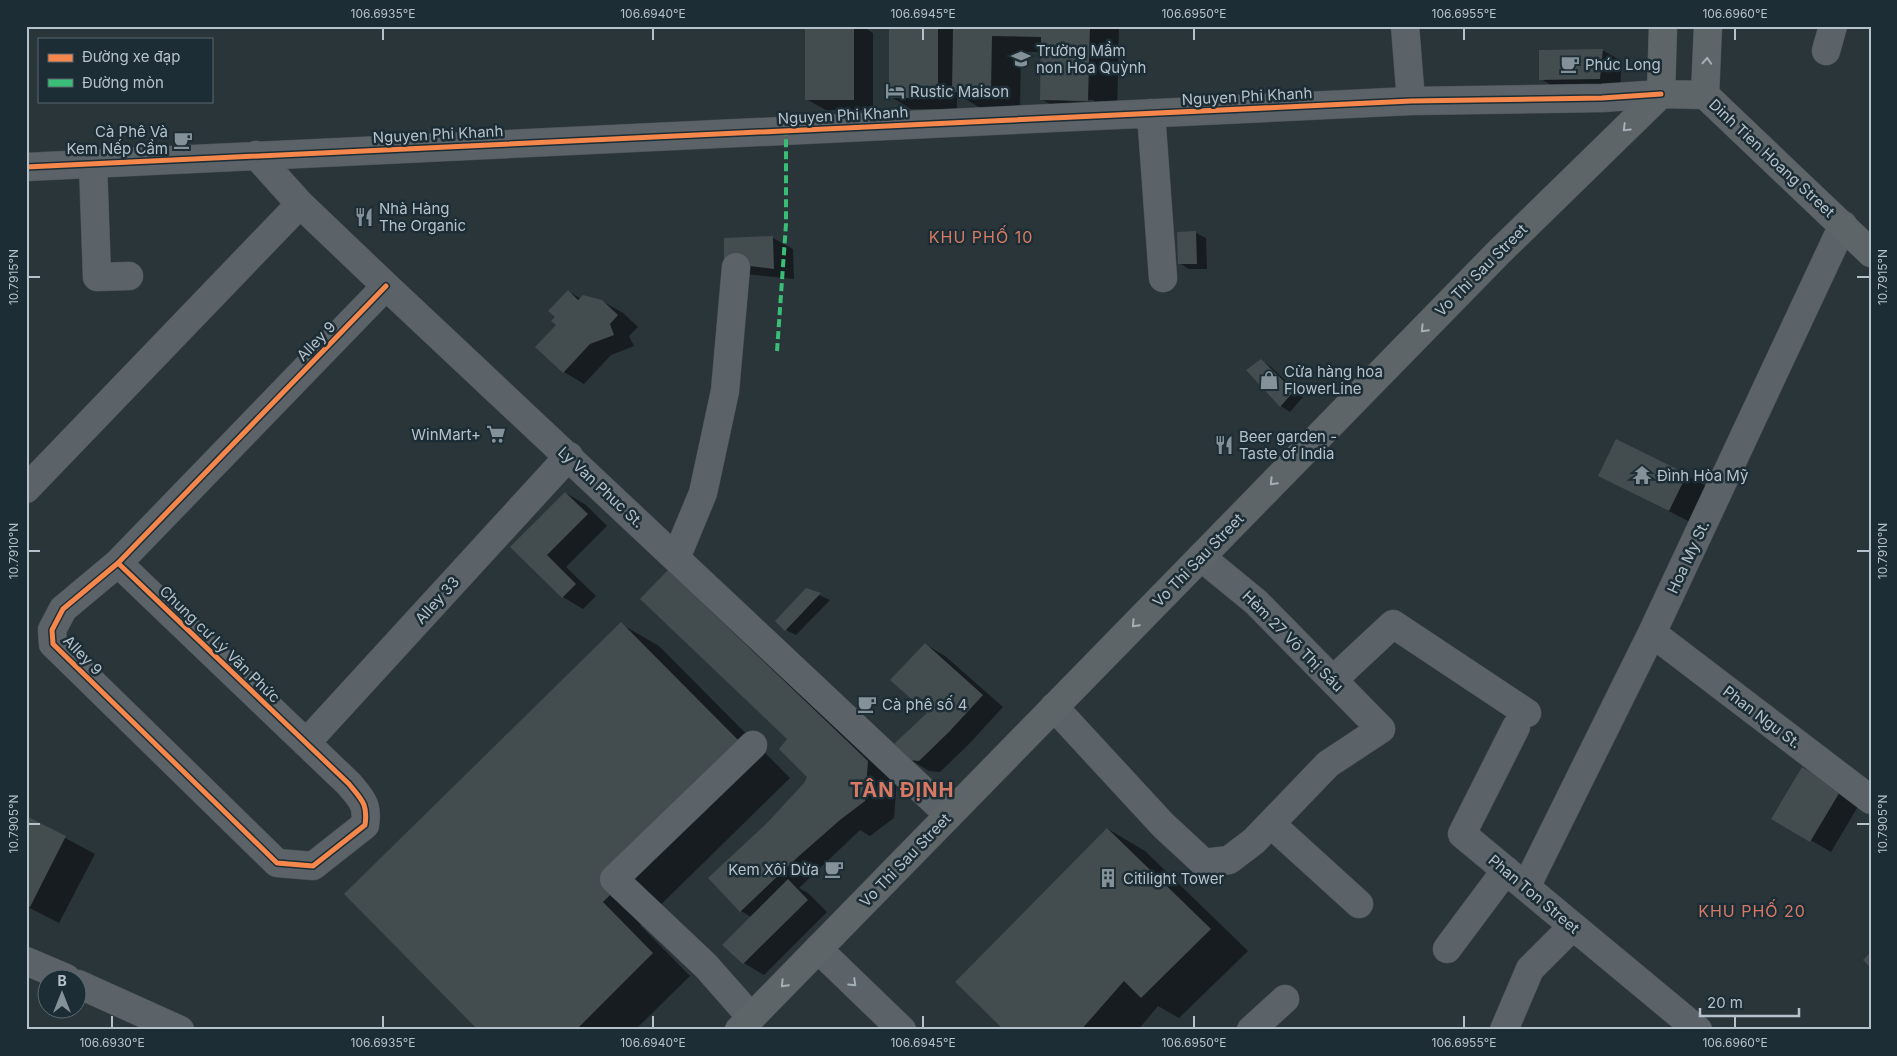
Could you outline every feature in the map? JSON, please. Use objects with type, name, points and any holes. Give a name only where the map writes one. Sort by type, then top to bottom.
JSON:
[{"type":"main road","points":[[1660,94],[1662,26]]},
{"type":"main road","points":[[1705,95],[1708,26]]},
{"type":"main road","name":"Dinh Tien Hoang Street","points":[[1660,94],[1705,95],[1871,253]]},
{"type":"main road","name":"Vo Thi Sau Street","points":[[745,1023],[1498,253],[1660,94]]},
{"type":"street","points":[[1405,26],[1411,101]]},
{"type":"street","name":"Nguyen Phi Khanh","points":[[26,167],[1411,101],[1602,98],[1660,94]]},
{"type":"street","points":[[1151,113],[1163,278]]},
{"type":"street","name":"Ly Van Phuc St.","points":[[256,155],[300,204],[386,286],[949,815]]},
{"type":"street","points":[[93,164],[97,277],[128,276]]},
{"type":"street","points":[[26,488],[300,204]]},
{"type":"street","name":"Hoa My St.","points":[[1447,949],[1516,878],[1652,633],[1843,225]]},
{"type":"street","points":[[676,558],[703,493],[725,391],[736,267]]},
{"type":"street","name":"Alley 9","points":[[306,743],[349,784],[364,802],[367,810],[365,825],[314,866],[277,862],[53,644],[52,630],[63,609],[118,563],[386,286]]},
{"type":"street","name":"Alley 33","points":[[306,743],[569,456]]},
{"type":"street","name":"Hẻm 27 Võ Thị Sáu","points":[[1201,557],[1256,602],[1381,728],[1328,764],[1271,824]]},
{"type":"street","name":"Chung cư Lý Văn Phức","points":[[118,563],[306,743]]},
{"type":"street","name":"Phan Ton Street","points":[[1333,680],[1393,624],[1521,720],[1462,834],[1698,1030]]},
{"type":"street","name":"Phan Ngu St.","points":[[1652,633],[1764,718],[1867,791]]},
{"type":"street","points":[[1054,707],[1163,825],[1204,862],[1229,860],[1254,841],[1271,824],[1359,904]]},
{"type":"street","points":[[745,1023],[706,966],[614,879],[753,745]]},
{"type":"street","points":[[1504,1030],[1530,969],[1572,926]]},
{"type":"street","points":[[818,949],[902,1030]]},
{"type":"street","points":[[26,961],[42,968]]},
{"type":"street","points":[[88,989],[180,1030]]},
{"type":"street","points":[[1250,1030],[1285,999]]},
{"type":"building","points":[[805,26],[854,26],[854,100],[805,100]]},
{"type":"building","points":[[889,26],[938,26],[938,98],[889,98]]},
{"type":"building","name":"Trường Mầm non Hoa Quỳnh","points":[[953,26],[1090,26],[1088,101],[1040,100],[1041,37],[992,36],[991,93],[952,92]]},
{"type":"building","name":"Phúc Long","points":[[1603,49],[1600,79],[1539,80],[1539,50]]},
{"type":"building","points":[[1196,231],[1197,264],[1178,264],[1177,232]]},
{"type":"building","points":[[773,236],[774,269],[724,263],[724,238]]},
{"type":"building","points":[[568,290],[578,300],[583,295],[602,300],[618,315],[610,324],[614,335],[590,344],[563,373],[535,347],[556,325],[551,321],[555,317],[548,311]]},
{"type":"building","name":"Cửa hàng hoa FlowerLine","points":[[1261,359],[1294,391],[1280,407],[1246,370]]},
{"type":"building","name":"Đình Hòa Mỹ","points":[[1616,439],[1687,474],[1669,511],[1598,476]]},
{"type":"building","points":[[565,492],[588,514],[547,555],[576,584],[562,598],[510,547]]},
{"type":"building","points":[[668,570],[868,761],[865,801],[799,856],[740,912],[708,878],[767,823],[804,783],[807,777],[779,749],[787,739],[640,599]]},
{"type":"building","points":[[806,588],[821,593],[785,631],[775,621]]},
{"type":"building","points":[[621,622],[753,755],[603,902],[653,953],[576,1030],[478,1030],[344,894]]},
{"type":"building","points":[[925,643],[983,695],[919,761],[908,760],[894,744],[927,713],[890,680]]},
{"type":"building","points":[[1802,767],[1841,790],[1810,842],[1771,819]]},
{"type":"building","points":[[26,816],[66,836],[30,907],[26,906]]},
{"type":"building","name":"Citilight Tower","points":[[1107,828],[1211,929],[1141,998],[1124,981],[1081,1030],[1004,1030],[955,982]]},
{"type":"building","points":[[788,879],[808,900],[743,964],[722,945]]},
{"type":"building","points":[[1871,952],[1871,968],[1863,960]]},
{"type":"marked path","points":[[777,351],[786,224],[786,130]]},
{"type":"cycle path","points":[[26,167],[1411,101],[1602,98],[1661,94]]},
{"type":"cycle path","points":[[118,563],[349,784],[361,798],[366,812],[365,825],[313,866],[277,863],[53,644],[52,630],[63,609],[118,563],[386,286]]},
{"type":"place","name":"Trường Mầm non Hoa Quỳnh","points":[[1021,59]]},
{"type":"place","name":"Phúc Long","points":[[1570,64]]},
{"type":"place","name":"Rustic Maison","points":[[895,91]]},
{"type":"place","name":"Cà Phê Và Kem Nếp Cẩm","points":[[183,140]]},
{"type":"place","name":"Nhà Hàng The Organic","points":[[364,217]]},
{"type":"place","name":"Cửa hàng hoa FlowerLine","points":[[1269,380]]},
{"type":"place","name":"WinMart+","points":[[496,434]]},
{"type":"place","name":"Beer garden - Taste of India","points":[[1224,445]]},
{"type":"place","name":"Đình Hòa Mỹ","points":[[1642,475]]},
{"type":"place","name":"Cà phê số 4","points":[[867,704]]},
{"type":"place","name":"Kem Xôi Dừa","points":[[834,869]]},
{"type":"place","name":"Citilight Tower","points":[[1108,878]]},
{"type":"district","name":"KHU PHỐ 10","points":[[981,237]]},
{"type":"district","name":"TÂN ĐỊNH","points":[[902,790]]},
{"type":"district","name":"KHU PHỐ 20","points":[[1752,911]]}]
